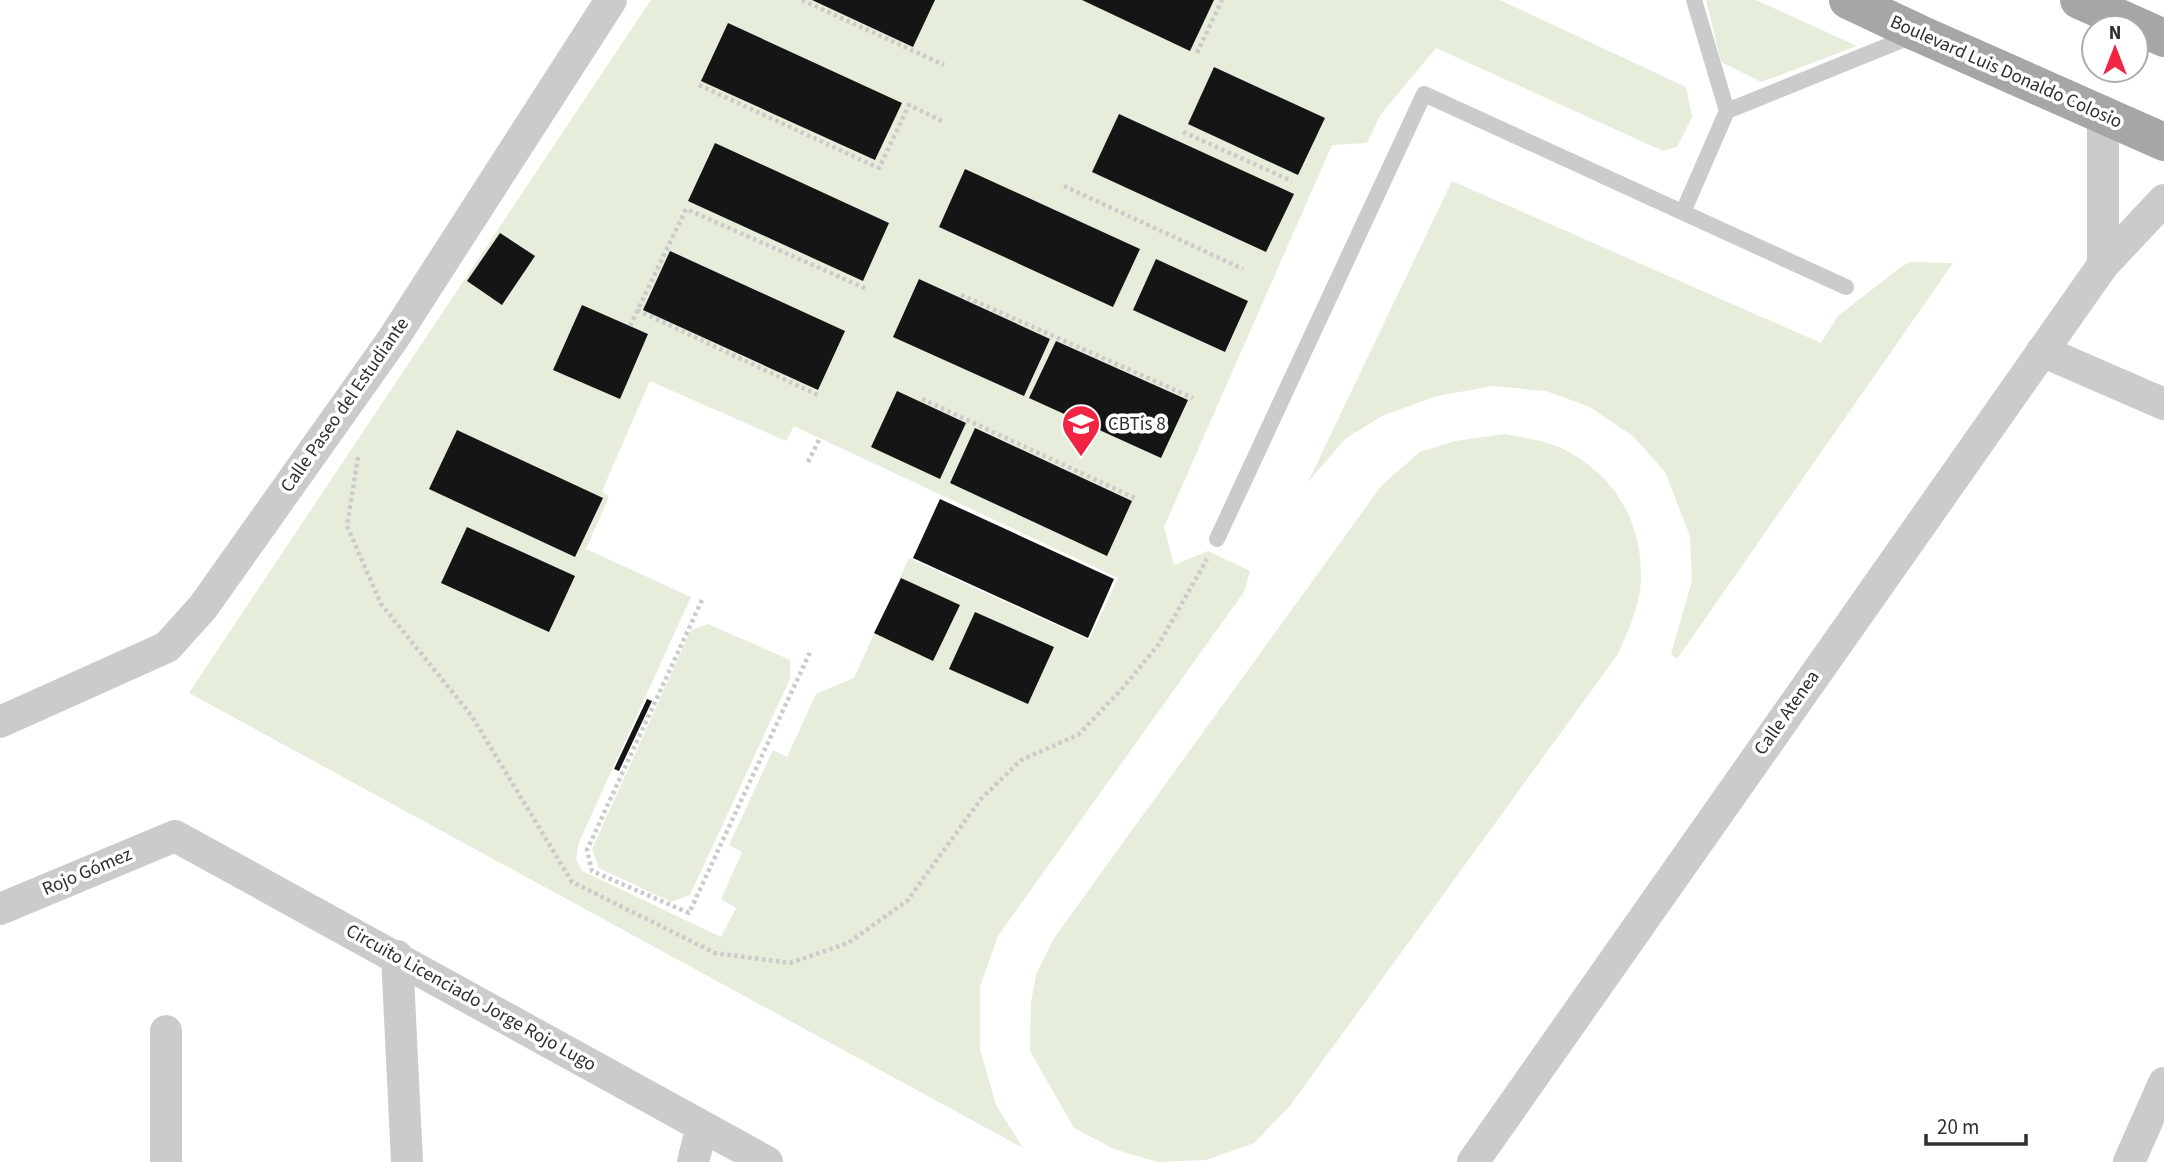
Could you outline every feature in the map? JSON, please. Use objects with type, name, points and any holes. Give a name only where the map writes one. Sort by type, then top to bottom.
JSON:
[{"type":"main road","name":"Boulevard Luis Donaldo Colosio","points":[[1848,0],[2164,142]]},
{"type":"main road","points":[[2080,0],[2164,38]]},
{"type":"street","name":"Calle Paseo del Estudiante","points":[[0,722],[167,647],[202,607],[393,339],[611,0]]},
{"type":"street","points":[[2103,115],[2103,265]]},
{"type":"street","name":"Calle Atenea","points":[[1485,1158],[2042,351],[2103,265],[2164,200]]},
{"type":"street","points":[[2042,351],[2164,404]]},
{"type":"street","name":"Rojo Gómez","points":[[0,909],[175,836]]},
{"type":"street","name":"Circuito Licenciado Jorge Rojo Lugo","points":[[175,836],[767,1162]]},
{"type":"street","points":[[397,956],[407,1162]]},
{"type":"street","points":[[166,1031],[166,1162]]},
{"type":"street","points":[[2129,1162],[2164,1083]]},
{"type":"street","points":[[693,1162],[702,1126]]},
{"type":"lane","points":[[1683,212],[1727,111],[1694,0]]},
{"type":"lane","points":[[1727,111],[1918,33]]},
{"type":"lane","points":[[1217,539],[1424,94],[1846,287]]},
{"type":"path","points":[[802,0],[944,65]]},
{"type":"path","points":[[1197,53],[1222,0]]},
{"type":"path","points":[[699,85],[879,168],[909,105],[944,122]]},
{"type":"path","points":[[1183,132],[1292,181]]},
{"type":"path","points":[[1065,186],[1243,269]]},
{"type":"path","points":[[630,326],[687,209],[867,289]]},
{"type":"path","points":[[961,295],[1194,398]]},
{"type":"path","points":[[637,310],[818,395]]},
{"type":"path","points":[[922,399],[1137,499]]},
{"type":"path","points":[[808,462],[820,438]]},
{"type":"path","points":[[358,457],[347,526],[381,604],[471,715],[572,882],[715,953],[790,963],[848,943],[907,901],[981,799],[1021,760],[1078,735],[1121,690],[1159,644],[1217,539]]},
{"type":"path","points":[[702,600],[587,850],[592,871],[689,914],[811,650]]},
{"type":"green space","points":[[651,0],[1500,0],[1686,87],[1692,117],[1677,147],[1663,151],[1436,48],[1381,114],[1367,143],[1332,145],[1164,527],[1174,565],[1208,551],[1250,571],[1244,592],[998,936],[980,987],[980,1049],[996,1105],[1023,1148],[189,693]],"holes":[[[650,381],[786,441],[794,426],[1118,578],[1089,640],[909,558],[854,678],[816,694],[787,757],[773,750],[729,845],[742,852],[721,899],[736,908],[721,937],[582,871],[576,859],[579,842],[691,597],[586,549],[609,497],[602,491]]]},
{"type":"green space","points":[[1706,0],[1756,0],[1857,46],[1761,82],[1721,62]]},
{"type":"green space","points":[[1452,181],[1821,343],[1838,316],[1901,267],[1910,262],[1953,263],[1677,659],[1671,654],[1692,581],[1690,536],[1665,472],[1634,437],[1590,407],[1546,391],[1493,386],[1437,396],[1384,415],[1346,438],[1308,482]]},
{"type":"green space","points":[[1506,434],[1559,447],[1578,458],[1610,485],[1621,501],[1637,539],[1641,582],[1635,610],[1618,654],[1289,1107],[1254,1143],[1206,1160],[1157,1162],[1114,1149],[1074,1128],[1030,1051],[1031,1002],[1036,975],[1054,938],[1382,485],[1420,452],[1455,441]]},
{"type":"green space","points":[[708,624],[790,660],[790,679],[690,895],[671,902],[599,868],[592,849],[691,630]]},
{"type":"building","points":[[812,0],[935,0],[913,47]]},
{"type":"building","points":[[1082,0],[1214,0],[1190,51]]},
{"type":"building","points":[[728,23],[902,103],[875,160],[701,81]]},
{"type":"building","points":[[1214,67],[1325,118],[1298,175],[1188,124]]},
{"type":"building","points":[[1119,114],[1294,194],[1266,252],[1092,172]]},
{"type":"building","points":[[715,143],[889,223],[863,281],[688,201]]},
{"type":"building","points":[[965,169],[1140,249],[1113,307],[939,227]]},
{"type":"building","points":[[500,233],[535,256],[502,305],[467,281]]},
{"type":"building","points":[[670,251],[845,331],[818,390],[643,310]]},
{"type":"building","points":[[1156,259],[1248,301],[1225,352],[1133,310]]},
{"type":"building","points":[[919,279],[1050,339],[1024,396],[893,337]]},
{"type":"building","points":[[582,305],[648,334],[620,399],[553,370]]},
{"type":"building","points":[[1056,341],[1188,400],[1161,458],[1029,398]]},
{"type":"building","points":[[897,391],[966,423],[940,479],[871,447]]},
{"type":"building","points":[[975,428],[1132,501],[1107,556],[950,483]]},
{"type":"building","points":[[457,430],[603,498],[575,557],[429,489]]},
{"type":"building","points":[[940,499],[1114,579],[1088,638],[913,558]]},
{"type":"building","points":[[467,527],[575,576],[549,632],[441,583]]},
{"type":"building","points":[[901,578],[960,605],[933,661],[874,633]]},
{"type":"building","points":[[975,612],[1054,647],[1028,704],[949,669]]},
{"type":"building","points":[[647,699],[652,701],[619,771],[614,769]]},
{"type":"place","name":"CBTis 8","points":[[1081,458]]}]
